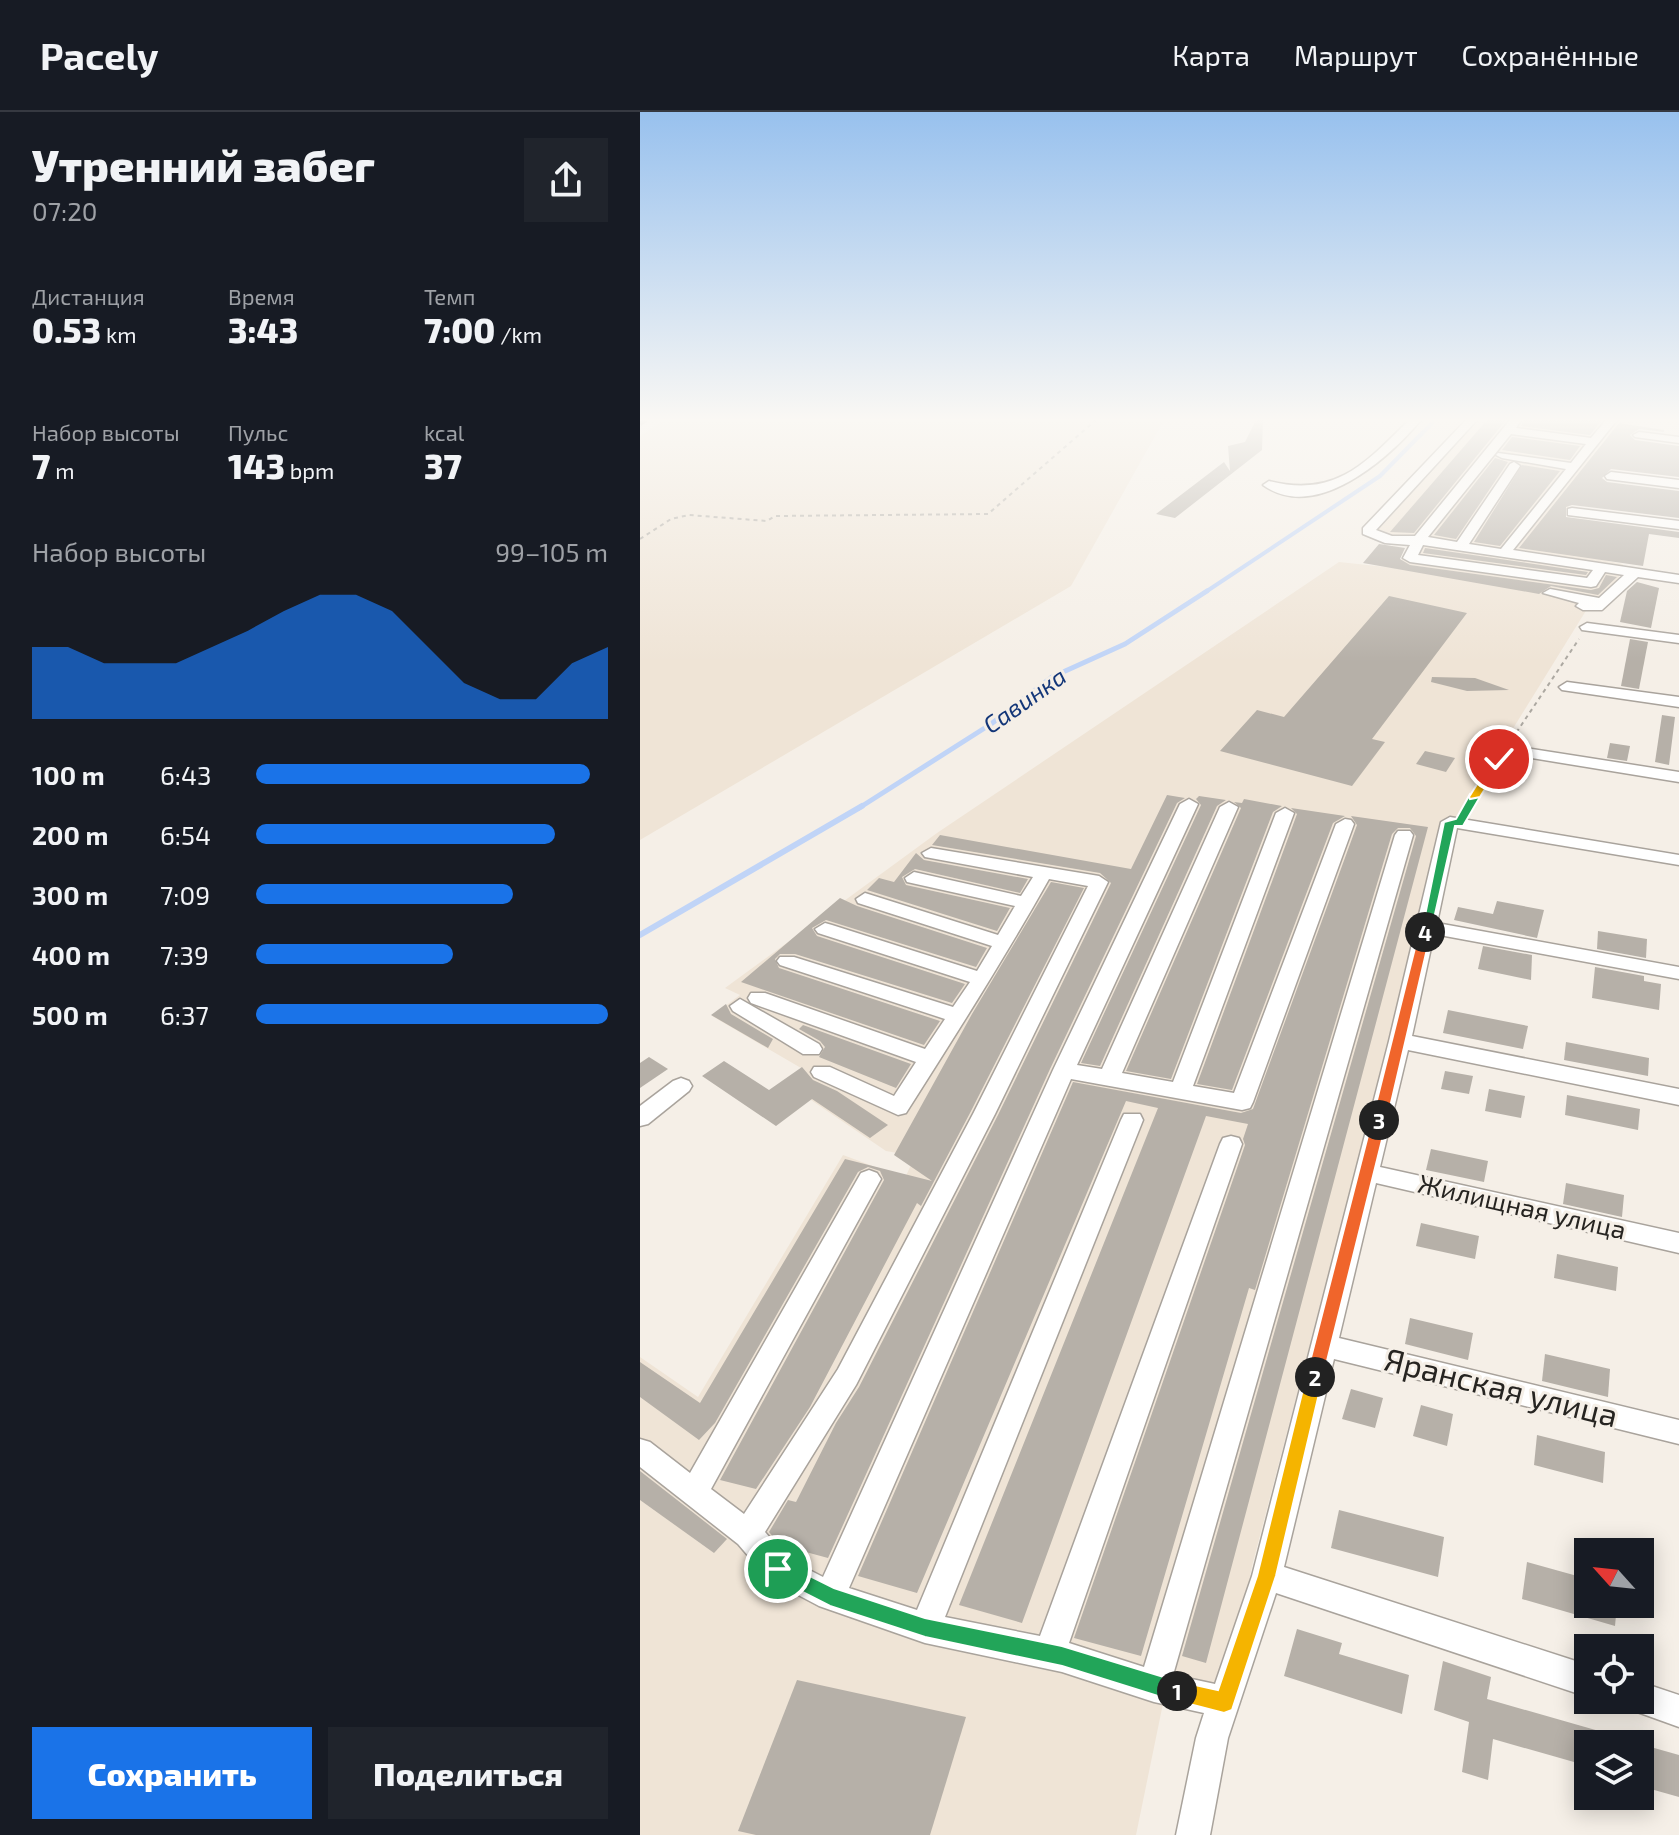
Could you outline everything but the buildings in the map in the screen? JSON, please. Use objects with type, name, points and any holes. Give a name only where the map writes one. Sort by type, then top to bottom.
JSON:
[{"type":"street","points":[[1397,500],[1368,531],[1374,536],[1679,579]]},
{"type":"street","points":[[1451,500],[1419,540],[1410,558],[1591,583],[1601,568]]},
{"type":"street","points":[[1461,546],[1491,500]]},
{"type":"street","points":[[1530,500],[1540,508]]},
{"type":"street","points":[[1504,553],[1546,500]]},
{"type":"street","points":[[1572,512],[1679,525]]},
{"type":"street","points":[[1583,606],[1597,607],[1633,574]]},
{"type":"street","points":[[1550,593],[1602,602]]},
{"type":"street","points":[[1587,627],[1679,639]]},
{"type":"street","points":[[1567,687],[1679,702]]},
{"type":"street","points":[[1519,752],[1679,777]]},
{"type":"street","points":[[830,1596],[1064,1070],[1189,804]]},
{"type":"street","points":[[1109,1079],[1229,807]]},
{"type":"street","points":[[1180,1092],[1285,813]]},
{"type":"street","points":[[1193,1835],[1212,1738],[1267,1576],[1454,822],[1679,860]]},
{"type":"street","points":[[1064,1070],[1242,1102],[1345,824]]},
{"type":"street","points":[[1154,1686],[1404,835]]},
{"type":"street","points":[[748,1534],[847,1377],[984,1114],[1099,882],[931,853]]},
{"type":"street","points":[[822,1072],[898,1107],[982,979],[1044,873]]},
{"type":"street","points":[[914,878],[1025,902]]},
{"type":"street","points":[[865,899],[1001,942]]},
{"type":"street","points":[[1426,927],[1679,973]]},
{"type":"street","points":[[825,929],[982,979]]},
{"type":"street","points":[[787,961],[958,1016]]},
{"type":"street","points":[[811,1049],[778,1029],[749,1002],[799,1013],[930,1059]]},
{"type":"street","points":[[778,1029],[799,1013]]},
{"type":"street","points":[[1400,1041],[1679,1097]]},
{"type":"street","points":[[640,1118],[681,1086]]},
{"type":"street","points":[[925,1628],[1132,1120]]},
{"type":"street","points":[[1049,1654],[1231,1144]]},
{"type":"street","name":"Жилищная улица","points":[[1366,1172],[1679,1243]]},
{"type":"street","points":[[694,1492],[869,1179]]},
{"type":"street","name":"Яранская улица","points":[[1322,1345],[1679,1432]]},
{"type":"street","points":[[640,1451],[748,1534],[778,1569],[830,1596],[925,1628],[1049,1654],[1154,1686],[1224,1702]]},
{"type":"street","points":[[1267,1576],[1574,1676]]},
{"type":"street","points":[[1654,1703],[1679,1711]]},
{"type":"path","points":[[640,539],[671,519],[689,515],[767,521],[775,516],[988,514],[1004,500]]},
{"type":"path","points":[[1454,822],[1587,627]]},
{"type":"shaded area","points":[[640,500],[1119,500],[1071,586],[640,840]]},
{"type":"shaded area","points":[[1390,500],[1573,500],[1538,547],[1623,564],[1616,586],[1600,597],[1580,603],[1587,609],[1462,811],[1445,828],[1252,1566],[1227,1697],[1167,1684],[1136,1835],[640,1835],[640,1357],[698,1397],[843,1155],[905,1178],[915,1156],[886,1151],[786,1083],[801,1068],[712,1016],[740,995],[725,988],[937,833],[1339,562],[1396,568],[1411,547],[1378,539],[1361,529]]},
{"type":"waterway","name":"Савинка","points":[[1204,593],[1343,500]]},
{"type":"waterway","name":"Савинка","points":[[859,808],[991,724],[1052,677],[1125,644],[1207,591]]},
{"type":"waterway","name":"Савинка","points":[[640,935],[862,806]]},
{"type":"route","points":[[778,1569],[830,1596],[925,1628],[1062,1656],[1154,1686],[1224,1702],[1267,1576],[1400,1041],[1450,822],[1459,823],[1499,759]]}]
